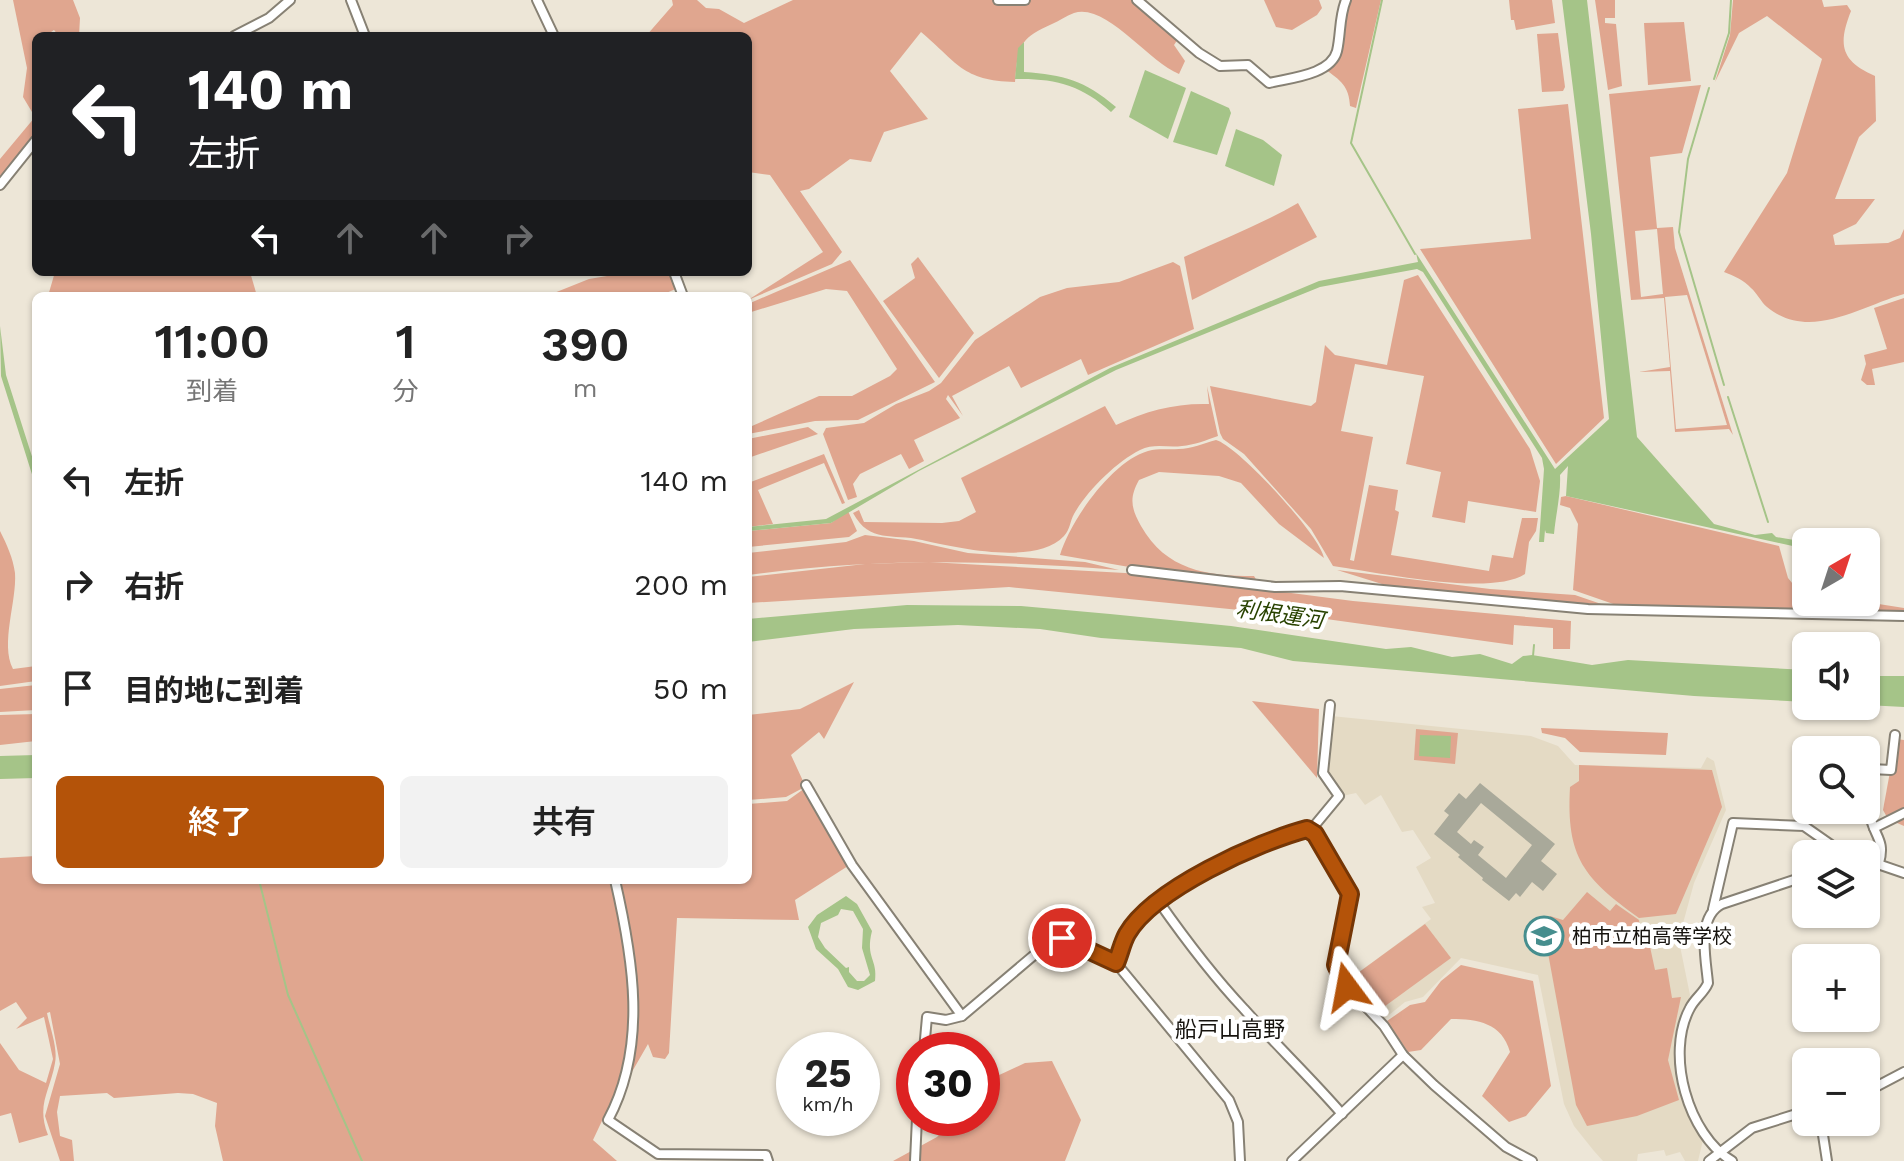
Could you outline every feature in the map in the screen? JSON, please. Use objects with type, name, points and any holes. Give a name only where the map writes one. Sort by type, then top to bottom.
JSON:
[{"type":"street","points":[[242,32],[269,18],[290,0]]},
{"type":"street","points":[[351,0],[363,32]]},
{"type":"street","points":[[537,0],[552,32]]},
{"type":"street","points":[[998,0],[1025,0]]},
{"type":"street","points":[[1137,0],[1199,53],[1220,66],[1248,65],[1269,83],[1320,69],[1332,62],[1346,0]]},
{"type":"street","points":[[0,185],[32,145]]},
{"type":"street","points":[[1132,570],[1275,587],[1340,586],[1588,609],[1904,616]]},
{"type":"street","points":[[1310,831],[1339,796],[1323,773],[1330,705]]},
{"type":"street","points":[[1880,856],[1882,843],[1869,809],[1871,769],[1891,770],[1895,735]]},
{"type":"street","points":[[806,785],[852,865],[962,1016]]},
{"type":"street","points":[[1874,828],[1904,813]]},
{"type":"street","points":[[1732,1161],[1719,1153],[1705,1136],[1691,1109],[1680,1061],[1689,1009],[1708,983],[1705,940],[1733,823],[1804,826],[1824,840]]},
{"type":"street","points":[[1116,963],[1127,935],[1159,902],[1204,872],[1300,831],[1310,831]]},
{"type":"street","points":[[1310,831],[1350,894],[1337,955],[1339,973],[1347,987],[1384,1026],[1403,1055],[1490,1134],[1532,1161]]},
{"type":"street","points":[[1880,863],[1904,873]]},
{"type":"street","points":[[1713,909],[1792,881]]},
{"type":"street","points":[[616,884],[632,966],[633,1017],[626,1076],[608,1120],[658,1154],[767,1158]]},
{"type":"street","points":[[1159,902],[1191,947],[1243,1009],[1305,1071],[1342,1114]]},
{"type":"street","points":[[926,1032],[927,1017],[946,1020],[962,1016],[1053,940],[1068,939],[1116,963],[1229,1100],[1239,1129],[1240,1161]]},
{"type":"street","points":[[1292,1161],[1403,1055]]},
{"type":"street","points":[[1880,1085],[1904,1072]]},
{"type":"street","points":[[1709,1161],[1752,1128],[1792,1115]]},
{"type":"street","points":[[915,1161],[916,1136]]},
{"type":"street","points":[[1823,1136],[1827,1161]]},
{"type":"shaded area","points":[[13,0],[73,0],[80,18],[79,32],[32,32],[32,112],[23,97],[27,68]]},
{"type":"shaded area","points":[[672,0],[697,0],[706,8],[719,9],[744,23],[793,0],[1133,0],[1178,39],[1174,45],[1185,61],[1179,74],[1167,68],[1114,25],[1087,12],[1074,13],[1026,40],[1019,52],[1015,82],[997,81],[971,74],[921,32],[890,71],[928,119],[884,132],[871,162],[850,159],[809,189],[800,191],[842,252],[832,264],[752,298],[823,252],[770,175],[752,173],[752,32],[649,32],[673,5]]},
{"type":"shaded area","points":[[1264,0],[1319,0],[1322,8],[1317,15],[1292,30],[1276,27]]},
{"type":"shaded area","points":[[1347,0],[1381,0],[1356,108],[1350,106],[1343,84],[1325,69],[1330,66]]},
{"type":"shaded area","points":[[1509,0],[1552,0],[1555,23],[1516,30],[1514,20],[1511,20]]},
{"type":"shaded area","points":[[1562,0],[1587,0],[1637,437],[1714,524],[1755,535],[1772,533],[1776,537],[1792,540],[1792,546],[1566,496],[1568,466],[1560,475],[1554,534],[1545,530],[1544,542],[1539,542],[1542,458],[1423,272],[1417,269],[1320,287],[1116,370],[919,471],[831,523],[752,531],[752,527],[826,519],[1110,368],[1319,281],[1418,262],[1416,253],[1555,469],[1609,419],[1591,234]]},
{"type":"shaded area","points":[[1595,0],[1615,0],[1615,18],[1605,18],[1605,23],[1616,24],[1622,86],[1608,90]]},
{"type":"shaded area","points":[[1733,0],[1822,0],[1824,7],[1847,5],[1851,11],[1844,33],[1845,50],[1855,64],[1875,76],[1876,121],[1859,137],[1835,199],[1875,199],[1856,224],[1833,235],[1835,245],[1888,243],[1900,238],[1904,229],[1904,294],[1836,318],[1800,321],[1783,317],[1767,307],[1745,283],[1724,272],[1787,173],[1822,59],[1767,16],[1739,33],[1715,82],[1730,35]]},
{"type":"shaded area","points":[[1684,22],[1691,81],[1648,85],[1644,23]]},
{"type":"shaded area","points":[[1558,33],[1565,87],[1563,91],[1542,92],[1537,34]]},
{"type":"shaded area","points":[[1024,42],[1024,72],[1073,80],[1116,107],[1111,112],[1089,95],[1067,85],[1015,79],[1018,48]]},
{"type":"shaded area","points":[[1145,70],[1186,88],[1168,139],[1129,117]]},
{"type":"shaded area","points":[[1701,85],[1682,153],[1650,157],[1657,228],[1673,227],[1675,248],[1733,435],[1729,429],[1675,432],[1670,371],[1639,372],[1670,367],[1664,298],[1631,300],[1609,94]],"holes":[[[1657,229],[1663,294],[1641,297],[1635,231]],[[1687,295],[1727,425],[1676,429],[1665,297]]]},
{"type":"shaded area","points":[[1191,91],[1229,108],[1231,113],[1217,155],[1173,142]]},
{"type":"shaded area","points":[[1568,104],[1604,418],[1556,464],[1420,249],[1531,239],[1518,109]]},
{"type":"shaded area","points":[[32,121],[32,139],[0,178],[0,159]]},
{"type":"shaded area","points":[[1236,129],[1263,140],[1282,155],[1274,186],[1225,166]]},
{"type":"shaded area","points":[[1298,203],[1317,237],[1192,300],[1184,257]]},
{"type":"shaded area","points":[[918,257],[974,333],[939,378],[883,301],[915,278],[911,264]]},
{"type":"shaded area","points":[[850,260],[935,382],[858,420],[815,421],[752,433],[752,426],[819,396],[852,396],[890,376],[897,369],[847,291],[826,289],[752,312],[752,302]]},
{"type":"shaded area","points":[[1173,262],[1180,266],[1194,329],[1088,375],[1081,359],[1021,388],[1009,366],[952,396],[963,416],[948,395],[946,399],[960,418],[914,440],[924,461],[909,469],[901,454],[860,474],[853,484],[857,497],[848,500],[823,434],[826,428],[864,423],[896,404],[929,391],[941,383],[975,340],[1040,297],[1067,288],[1119,282]]},
{"type":"shaded area","points":[[1418,275],[1530,449],[1540,481],[1536,512],[1468,501],[1465,523],[1432,517],[1441,472],[1406,464],[1424,376],[1355,364],[1341,431],[1373,437],[1350,560],[1354,561],[1369,485],[1398,490],[1395,510],[1399,512],[1391,555],[1489,571],[1492,555],[1513,558],[1522,518],[1538,518],[1536,531],[1529,542],[1525,574],[1509,581],[1432,581],[1333,566],[1311,529],[1244,454],[1223,439],[1220,433],[1210,386],[1311,406],[1316,402],[1325,345],[1335,355],[1387,365],[1404,280]]},
{"type":"shaded area","points":[[54,276],[251,276],[256,292],[49,292]]},
{"type":"shaded area","points":[[674,276],[678,288],[668,292],[556,292],[589,279]]},
{"type":"shaded area","points":[[1904,298],[1904,362],[1872,369],[1875,385],[1867,385],[1861,380],[1866,364],[1864,355],[1887,349],[1874,308]]},
{"type":"shaded area","points":[[0,326],[6,375],[32,456],[32,474],[1,376]]},
{"type":"shaded area","points":[[1207,386],[1218,436],[1187,445],[1150,447],[1131,455],[1094,487],[1074,514],[1066,534],[1051,545],[1016,553],[996,552],[883,536],[867,529],[853,513],[859,510],[864,522],[959,521],[976,512],[961,478],[1105,406],[1116,425],[1161,409],[1209,404]]},
{"type":"shaded area","points":[[808,427],[818,434],[752,457],[752,438]]},
{"type":"shaded area","points":[[1216,440],[1242,458],[1277,493],[1309,531],[1324,558],[1279,524],[1241,483],[1219,476],[1159,472],[1139,480],[1132,503],[1151,541],[1162,552],[1189,568],[1254,576],[1257,581],[1135,568],[1060,555],[1083,510],[1120,467],[1148,451],[1188,448]]},
{"type":"shaded area","points":[[824,454],[845,503],[842,504],[824,463],[758,490],[773,524],[752,527],[752,481]]},
{"type":"shaded area","points":[[1561,497],[1779,546],[1792,583],[1792,610],[1622,607],[1573,590],[1578,524],[1570,508],[1560,505]]},
{"type":"shaded area","points":[[848,511],[857,531],[849,537],[752,547],[752,531],[831,523]]},
{"type":"shaded area","points":[[0,531],[15,573],[8,635],[9,659],[13,669],[32,667],[32,682],[0,686]]},
{"type":"shaded area","points":[[865,535],[914,541],[968,553],[1085,562],[1119,570],[933,562],[794,569],[752,574],[752,553],[846,542]]},
{"type":"shaded area","points":[[929,562],[1143,574],[1353,601],[1571,621],[1570,649],[1553,649],[1553,628],[1514,625],[1513,645],[1319,618],[1009,587],[752,603],[752,577],[865,564]]},
{"type":"shaded area","points":[[1337,570],[1490,589],[1575,595],[1610,607],[1398,589]]},
{"type":"shaded area","points":[[1880,604],[1904,608],[1904,612],[1880,612]]},
{"type":"shaded area","points":[[907,605],[1021,606],[1231,626],[1386,649],[1411,647],[1452,657],[1480,654],[1512,664],[1523,656],[1532,655],[1592,665],[1628,660],[1792,669],[1792,701],[1694,696],[1293,661],[1241,648],[1101,638],[1040,629],[958,625],[854,629],[752,642],[752,619]]},
{"type":"shaded area","points":[[1880,676],[1904,676],[1904,707],[1880,706]]},
{"type":"shaded area","points":[[854,682],[824,739],[819,732],[791,755],[803,781],[801,789],[786,797],[752,800],[752,715],[800,709]]},
{"type":"shaded area","points":[[32,685],[32,710],[0,712],[0,689]]},
{"type":"shaded area","points":[[1252,701],[1319,709],[1317,778]]},
{"type":"shaded area","points":[[32,714],[32,741],[0,745],[0,715]]},
{"type":"shaded area","name":"柏市立柏高等学校","points":[[1331,716],[1531,736],[1558,746],[1575,765],[1701,768],[1707,757],[1714,761],[1726,810],[1694,883],[1680,946],[1690,995],[1678,1038],[1681,1089],[1703,1140],[1698,1161],[1685,1161],[1680,1152],[1666,1156],[1664,1150],[1638,1154],[1637,1161],[1603,1161],[1594,1151],[1574,1126],[1564,1104],[1538,975],[1461,958],[1423,997],[1405,1002],[1384,1019],[1350,985],[1347,981],[1431,919],[1422,907],[1435,903],[1416,867],[1431,858],[1413,830],[1402,832],[1381,795],[1365,805],[1356,793],[1342,796],[1326,777]]},
{"type":"shaded area","points":[[1541,728],[1668,733],[1666,755],[1580,752],[1565,738],[1542,733]]},
{"type":"shaded area","points":[[1416,729],[1458,733],[1455,764],[1414,760]]},
{"type":"shaded area","points":[[1420,735],[1451,736],[1450,758],[1419,756]]},
{"type":"shaded area","points":[[1896,739],[1904,740],[1904,826],[1888,819],[1883,810]]},
{"type":"shaded area","points":[[32,755],[32,778],[0,779],[0,756]]},
{"type":"shaded area","points":[[1579,765],[1712,770],[1722,807],[1676,914],[1639,918],[1604,891],[1582,864],[1571,832],[1570,811],[1570,787],[1579,781]]},
{"type":"shaded area","points":[[805,788],[848,866],[795,900],[799,920],[677,918],[669,1053],[665,1059],[653,1057],[648,1044],[629,1077],[623,1076],[593,1140],[617,1161],[223,1161],[215,1126],[217,1103],[193,1094],[114,1098],[107,1093],[60,1096],[57,1112],[60,1136],[72,1140],[74,1161],[60,1161],[45,1116],[60,1064],[50,1012],[47,1013],[56,1057],[43,1115],[48,1135],[19,1143],[11,1113],[0,1116],[0,1043],[19,1070],[46,1083],[53,1059],[44,1017],[16,1029],[27,1018],[16,1002],[0,1011],[0,858],[32,856],[32,884],[752,884],[752,804],[787,801]]},
{"type":"shaded area","points":[[1587,892],[1610,911],[1616,904],[1639,920],[1640,929],[1646,928],[1655,970],[1667,968],[1672,998],[1681,997],[1668,1060],[1679,1100],[1637,1116],[1587,1126],[1576,1105],[1543,926],[1550,916],[1563,920]]},
{"type":"shaded area","points":[[846,896],[857,904],[872,931],[870,947],[875,981],[858,990],[848,987],[838,969],[816,949],[808,927],[817,915]],"holes":[[[841,909],[853,911],[863,929],[862,948],[870,975],[864,981],[857,981],[849,972],[849,967],[846,968],[825,948],[818,937],[821,923],[838,915]]]},
{"type":"shaded area","points":[[1425,924],[1451,958],[1377,1012],[1351,978]]},
{"type":"shaded area","points":[[1461,965],[1533,981],[1551,1086],[1526,1116],[1509,1122],[1482,1096],[1510,1052],[1495,1029],[1479,1022],[1451,1019],[1421,1050],[1408,1052],[1387,1021],[1410,1005],[1425,1002],[1441,981]]},
{"type":"shaded area","points":[[1052,1061],[1081,1120],[1065,1161],[893,1161],[938,1136],[1000,1136],[1000,1075],[1025,1063]]},
{"type":"building","name":"柏市立柏高等学校","points":[[1480,783],[1555,844],[1541,861],[1557,874],[1543,891],[1532,882],[1520,897],[1516,893],[1509,901],[1434,834],[1449,815],[1444,811],[1459,793],[1466,799]],"holes":[[[1481,803],[1532,845],[1506,878],[1478,855],[1484,847],[1474,840],[1471,844],[1457,832]]]},
{"type":"waterway","points":[[1382,0],[1351,143],[1415,254]]},
{"type":"waterway","points":[[1714,79],[1729,33],[1731,0]]},
{"type":"waterway","points":[[1709,88],[1688,159],[1679,232],[1724,385]]},
{"type":"waterway","points":[[1728,397],[1768,522]]},
{"type":"waterway","points":[[1533,656],[1534,645]]},
{"type":"waterway","points":[[260,884],[288,995],[362,1161]]},
{"type":"place","name":"柏市立柏高等学校","points":[[1544,936]]},
{"type":"district","name":"船戸山高野","points":[[1230,1029]]},
{"type":"route","points":[[1062,938],[1116,963],[1132,927],[1188,880],[1263,845],[1307,829],[1315,834],[1350,894],[1336,965],[1347,987]]},
{"type":"water label","name":"利根運河","points":[[1280,614]]}]
